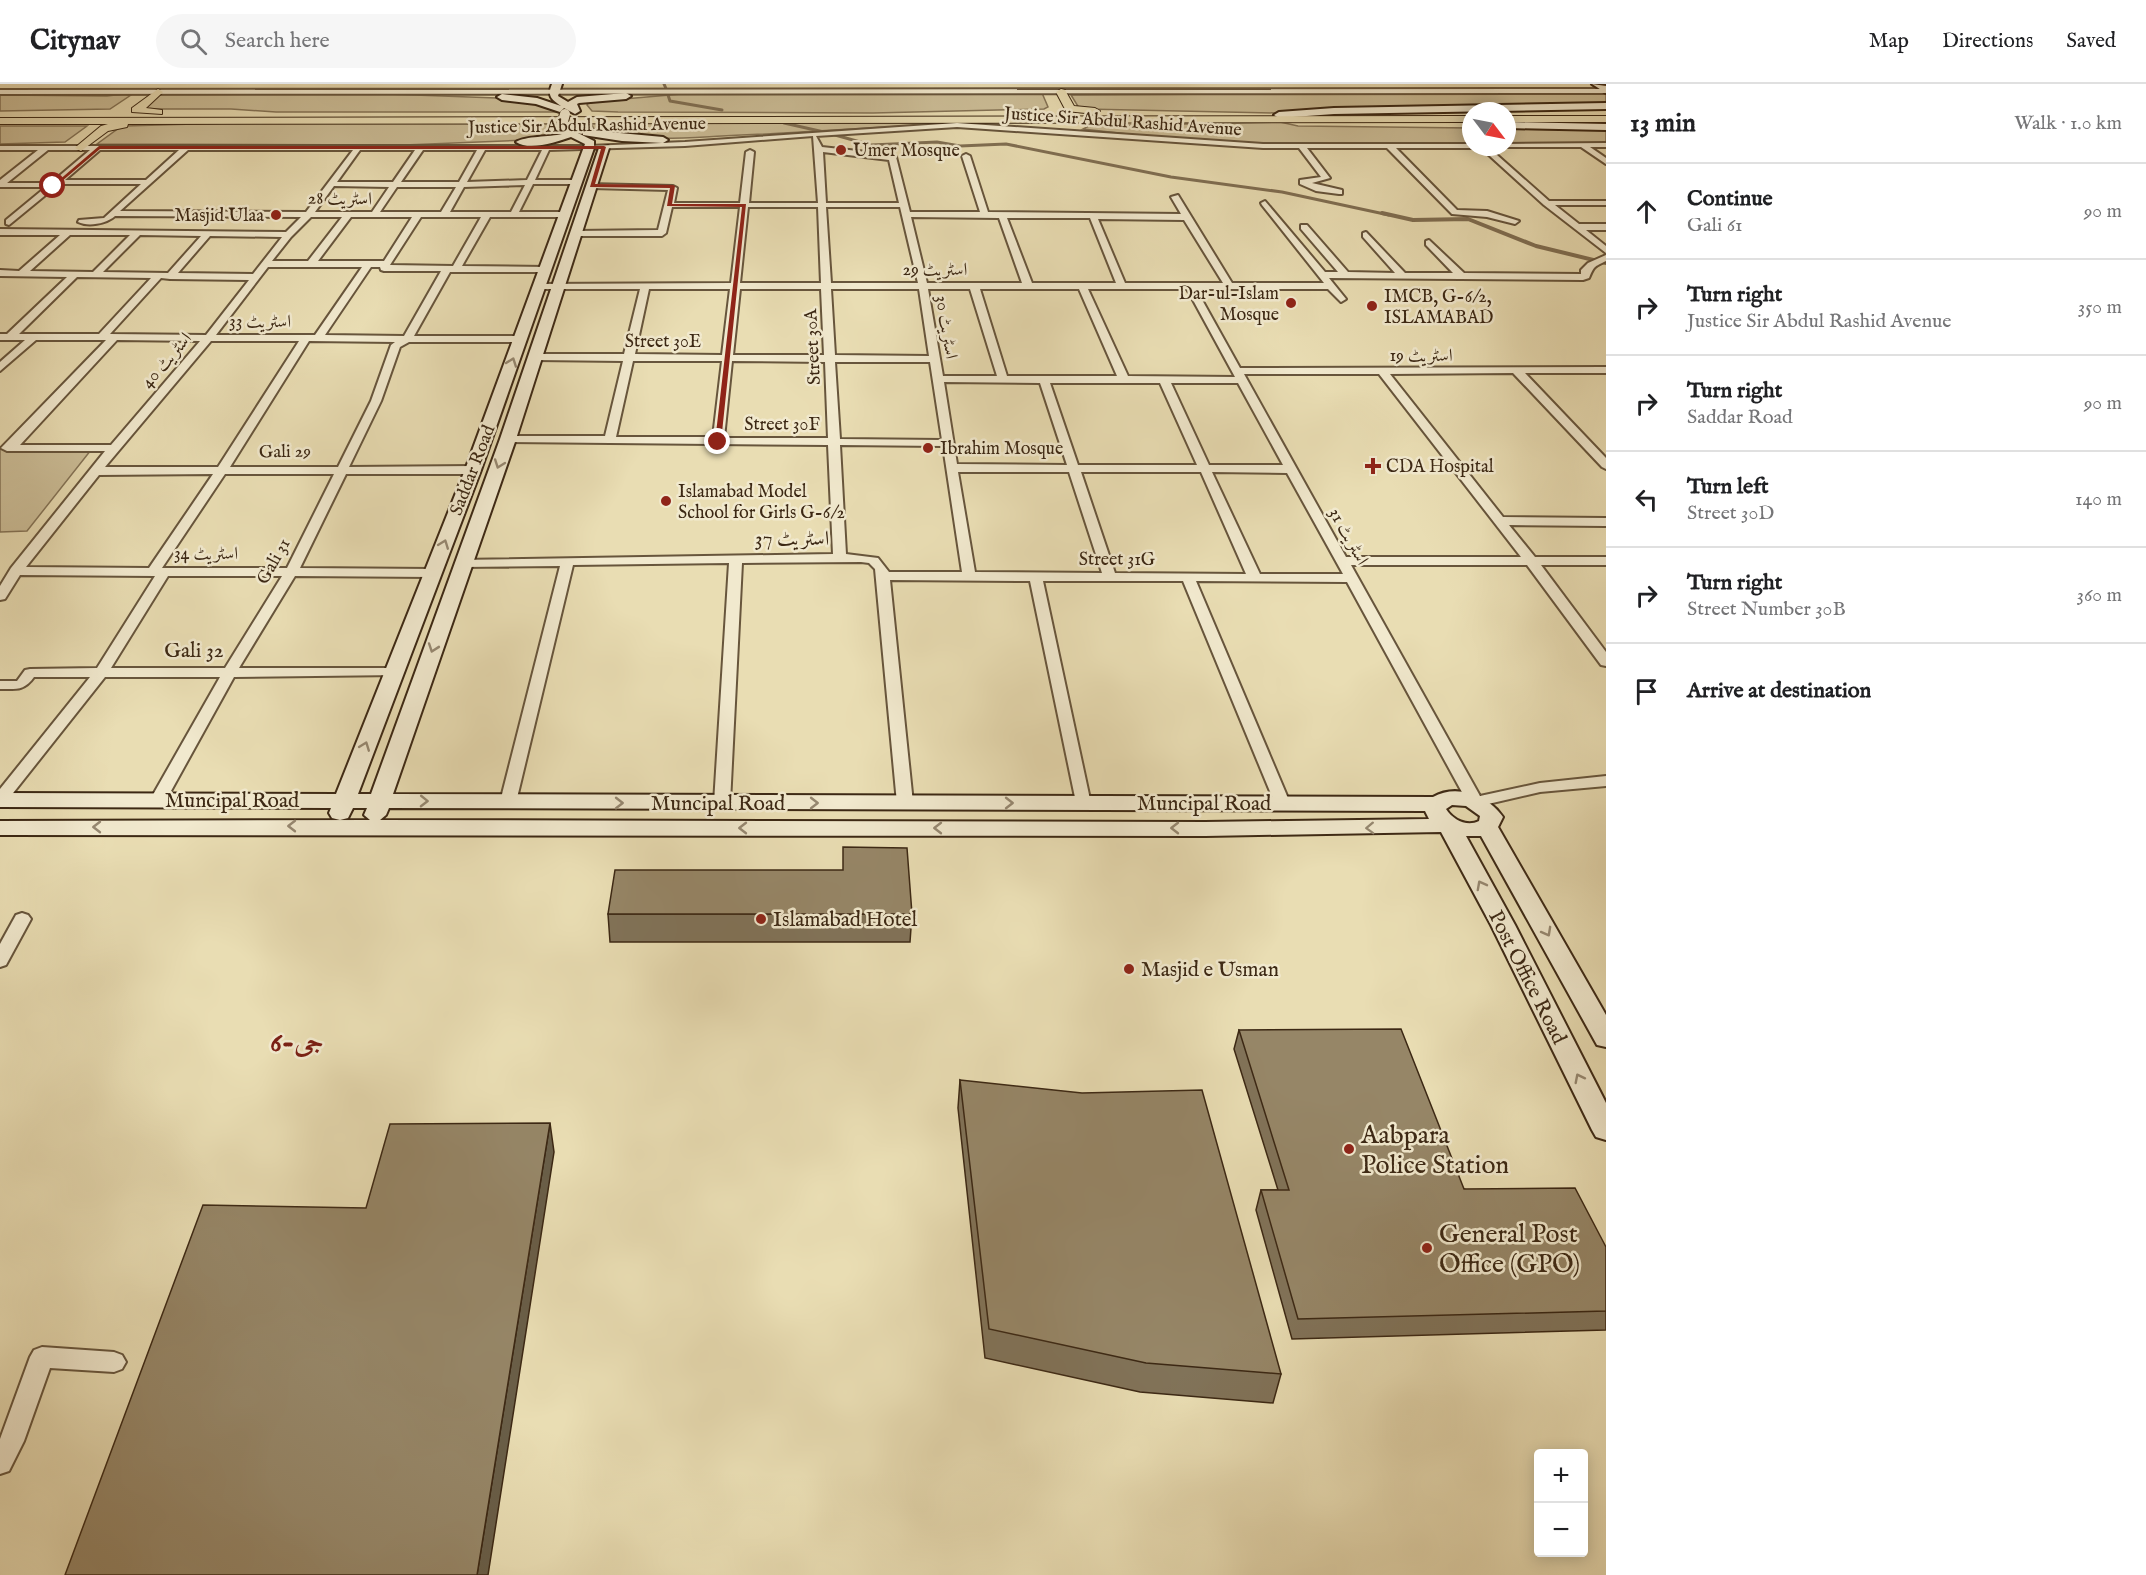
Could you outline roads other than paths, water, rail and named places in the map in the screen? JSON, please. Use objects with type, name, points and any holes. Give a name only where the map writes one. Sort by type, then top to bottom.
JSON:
[{"type":"main road","points":[[156,88],[136,110],[279,116]]},
{"type":"main road","points":[[0,115],[109,112],[123,109],[144,92]]},
{"type":"main road","points":[[1061,92],[1070,109],[1074,110],[1182,117]]},
{"type":"main road","points":[[957,117],[1046,98]]},
{"type":"main road","points":[[0,115],[1462,117]]},
{"type":"main road","points":[[0,123],[644,121],[957,117],[1053,124],[1060,126],[1062,130]]},
{"type":"main road","points":[[1081,132],[1076,127],[1084,124],[1182,117]]},
{"type":"main road","points":[[1516,117],[1606,117]]},
{"type":"main road","points":[[81,147],[105,128],[113,126],[203,125],[267,121]]},
{"type":"main road","points":[[0,123],[81,125],[88,128],[62,148]]},
{"type":"street","points":[[1,92],[16,84]]},
{"type":"street","points":[[50,93],[64,84]]},
{"type":"street","points":[[265,92],[272,84]]},
{"type":"street","points":[[381,92],[388,84]]},
{"type":"street","points":[[434,92],[439,84]]},
{"type":"street","points":[[484,92],[489,84]]},
{"type":"street","points":[[861,84],[862,93]]},
{"type":"street","points":[[1032,84],[1046,98]]},
{"type":"street","points":[[1155,84],[1160,91]]},
{"type":"street","points":[[1369,84],[1377,93]]},
{"type":"street","points":[[1474,84],[1485,92]]},
{"type":"street","points":[[1540,84],[1552,91]]},
{"type":"street","points":[[1597,84],[1606,90]]},
{"type":"street","points":[[1,92],[144,92],[156,88],[265,92],[556,90],[600,93],[862,93],[1046,98],[1061,92],[1377,93],[1606,90]]},
{"type":"street","points":[[556,90],[626,96]]},
{"type":"street","points":[[556,90],[580,129]]},
{"type":"street","points":[[502,97],[540,91]]},
{"type":"street","points":[[540,91],[580,129]]},
{"type":"street","points":[[361,92],[436,97],[502,97],[537,101],[580,129],[622,138],[663,140]]},
{"type":"street","points":[[580,129],[572,103],[577,100],[693,92]]},
{"type":"street","points":[[1280,117],[1334,111],[1606,106]]},
{"type":"street","points":[[1280,117],[1309,122],[1462,124]]},
{"type":"street","name":"Justice Sir Abdul Rashid Avenue","points":[[0,148],[547,147],[580,129],[663,140],[774,138],[957,125],[1302,147],[1462,146]]},
{"type":"street","points":[[1516,125],[1606,127]]},
{"type":"street","points":[[521,142],[560,139],[580,129]]},
{"type":"street","name":"Justice Sir Abdul Rashid Avenue","points":[[401,147],[464,142],[521,142],[580,129],[774,138]]},
{"type":"street","name":"Saddar Road","points":[[372,826],[462,563],[508,439],[577,234],[584,184],[580,129]]},
{"type":"street","name":"Street 30A","points":[[814,135],[819,148],[840,558]]},
{"type":"street","points":[[1582,145],[1606,162]]},
{"type":"street","points":[[1388,146],[1457,213],[1487,214],[1515,221]]},
{"type":"street","points":[[1516,146],[1606,146]]},
{"type":"street","points":[[5,222],[57,183],[99,147]]},
{"type":"street","points":[[75,222],[102,221],[115,214],[187,147]]},
{"type":"street","name":"اسٹریٹ 40","points":[[0,596],[9,579],[98,471],[114,448],[209,337],[288,235],[309,214],[359,147]]},
{"type":"street","points":[[374,215],[421,147]]},
{"type":"street","points":[[444,215],[483,147]]},
{"type":"street","points":[[514,215],[547,147]]},
{"type":"street","points":[[1302,147],[1326,178],[1303,182],[1319,189],[1339,192]]},
{"type":"street","points":[[0,183],[46,148]]},
{"type":"street","name":"اسٹریٹ 30","points":[[819,148],[893,159],[922,286],[969,576]]},
{"type":"street","points":[[718,442],[750,152]]},
{"type":"street","points":[[966,156],[985,215]]},
{"type":"street","points":[[1322,275],[1586,276],[1586,270],[1604,256],[1586,234],[1494,156]]},
{"type":"street","points":[[0,183],[148,182]]},
{"type":"street","points":[[331,184],[462,186],[529,182],[673,186],[660,234],[577,234]]},
{"type":"street","name":"Saddar Road","points":[[336,826],[473,470],[565,215],[584,184]]},
{"type":"street","points":[[1175,197],[1229,286]]},
{"type":"street","points":[[1265,203],[1341,299]]},
{"type":"street","points":[[1547,203],[1606,203]]},
{"type":"street","points":[[669,205],[821,205],[985,215],[1186,217]]},
{"type":"street","points":[[1448,205],[1496,206],[1501,210],[1487,214]]},
{"type":"street","name":"اسٹریٹ 28","points":[[115,214],[565,215]]},
{"type":"street","points":[[312,264],[348,215]]},
{"type":"street","points":[[385,266],[418,215]]},
{"type":"street","name":"Gali 31","points":[[158,800],[230,671],[292,571],[376,400],[396,345],[408,338],[487,215]]},
{"type":"street","points":[[1002,215],[1028,286]]},
{"type":"street","points":[[1093,216],[1122,286]]},
{"type":"street","points":[[5,222],[42,222]]},
{"type":"street","points":[[1304,227],[1345,275]]},
{"type":"street","points":[[1576,227],[1606,227]]},
{"type":"street","points":[[0,232],[288,235]]},
{"type":"street","points":[[22,273],[68,232]]},
{"type":"street","points":[[95,275],[138,232]]},
{"type":"street","points":[[170,276],[208,233]]},
{"type":"street","points":[[1586,234],[1606,235]]},
{"type":"street","points":[[1366,235],[1402,276]]},
{"type":"street","points":[[1429,243],[1461,276]]},
{"type":"street","points":[[266,264],[368,264],[452,269],[546,270]]},
{"type":"street","points":[[0,799],[102,672],[158,571],[222,470],[313,337],[368,264]]},
{"type":"street","points":[[0,273],[256,277]]},
{"type":"street","points":[[5,337],[76,273]]},
{"type":"street","points":[[102,337],[157,277]]},
{"type":"street","name":"اسٹریٹ 29","points":[[540,286],[1331,286]]},
{"type":"street","points":[[610,440],[645,286]]},
{"type":"street","points":[[974,286],[1004,379]]},
{"type":"street","points":[[1082,286],[1124,380]]},
{"type":"street","name":"اسٹریٹ 31","points":[[1190,286],[1476,802]]},
{"type":"street","points":[[5,448],[116,336]]},
{"type":"street","name":"اسٹریٹ 33","points":[[5,337],[520,339]]},
{"type":"street","points":[[0,368],[34,337]]},
{"type":"street","name":"Street 30E","points":[[536,357],[934,359]]},
{"type":"street","name":"اسٹریٹ 19","points":[[937,379],[1164,380],[1382,371],[1606,370]]},
{"type":"street","points":[[1382,371],[1531,561],[1606,662]]},
{"type":"street","points":[[1516,371],[1606,465]]},
{"type":"street","points":[[1044,379],[1110,577]]},
{"type":"street","points":[[1164,380],[1255,578]]},
{"type":"street","name":"Street 30F","points":[[508,439],[948,443]]},
{"type":"street","points":[[5,448],[114,448]]},
{"type":"street","name":"Gali 29","points":[[98,471],[344,468],[473,470]]},
{"type":"street","points":[[952,468],[1291,469]]},
{"type":"street","points":[[67,489],[83,489]]},
{"type":"street","points":[[1499,521],[1606,522]]},
{"type":"street","name":"اسٹریٹ 37","points":[[462,563],[840,558],[877,561],[882,566],[883,576]]},
{"type":"street","points":[[723,803],[736,559]]},
{"type":"street","points":[[1342,561],[1606,561]]},
{"type":"street","points":[[508,802],[567,562]]},
{"type":"street","name":"اسٹریٹ 34","points":[[9,579],[158,571],[432,573]]},
{"type":"street","points":[[883,576],[905,802]]},
{"type":"street","name":"Street 31G","points":[[883,576],[1352,578]]},
{"type":"street","points":[[1035,577],[1083,804]]},
{"type":"street","points":[[1188,577],[1282,803]]},
{"type":"street","name":"Gali 32","points":[[0,685],[21,685],[30,673],[394,672]]},
{"type":"street","points":[[1443,815],[1448,798],[1476,802],[1530,788],[1566,782],[1606,781]]},
{"type":"street","name":"Muncipal Road","points":[[0,799],[1282,803],[1443,815]]},
{"type":"street","name":"Post Office Road","points":[[1476,802],[1484,807],[1492,817],[1487,826],[1606,1038]]},
{"type":"street","points":[[1399,827],[1443,815],[1466,830],[1487,826]]},
{"type":"street","name":"Post Office Road","points":[[1443,815],[1606,1130]]},
{"type":"street","points":[[0,828],[1399,827],[1428,834],[1464,853]]},
{"type":"street","points":[[0,961],[22,920]]},
{"type":"street","points":[[0,1463],[12,1441],[42,1357],[114,1362]]},
{"type":"waterway","points":[[664,84],[667,91]]},
{"type":"waterway","points":[[668,95],[670,101],[722,110]]},
{"type":"waterway","points":[[784,123],[824,132]]},
{"type":"waterway","points":[[835,135],[871,145],[937,142],[960,146],[1006,144],[1171,177],[1282,192],[1389,215]]},
{"type":"waterway","points":[[1382,213],[1413,220],[1468,219],[1536,246],[1606,263]]},
{"type":"place","name":"Umer Mosque","points":[[841,150]]},
{"type":"place","name":"Masjid Ulaa","points":[[276,215]]},
{"type":"place","name":"Dar-ul-Islam Mosque","points":[[1291,303]]},
{"type":"place","name":"IMCB, G-6/2, ISLAMABAD","points":[[1372,306]]},
{"type":"place","name":"Ibrahim Mosque","points":[[928,448]]},
{"type":"place","name":"CDA Hospital","points":[[1373,466]]},
{"type":"place","name":"Islamabad Model School for Girls G-6/2","points":[[666,501]]},
{"type":"place","name":"Islamabad Hotel","points":[[761,919]]},
{"type":"place","name":"Masjid e Usman","points":[[1129,969]]},
{"type":"place","name":"Aabpara Police Station","points":[[1349,1149]]},
{"type":"place","name":"General Post Office (GPO)","points":[[1427,1248]]},
{"type":"district","name":"جی-6","points":[[297,1042]]}]
